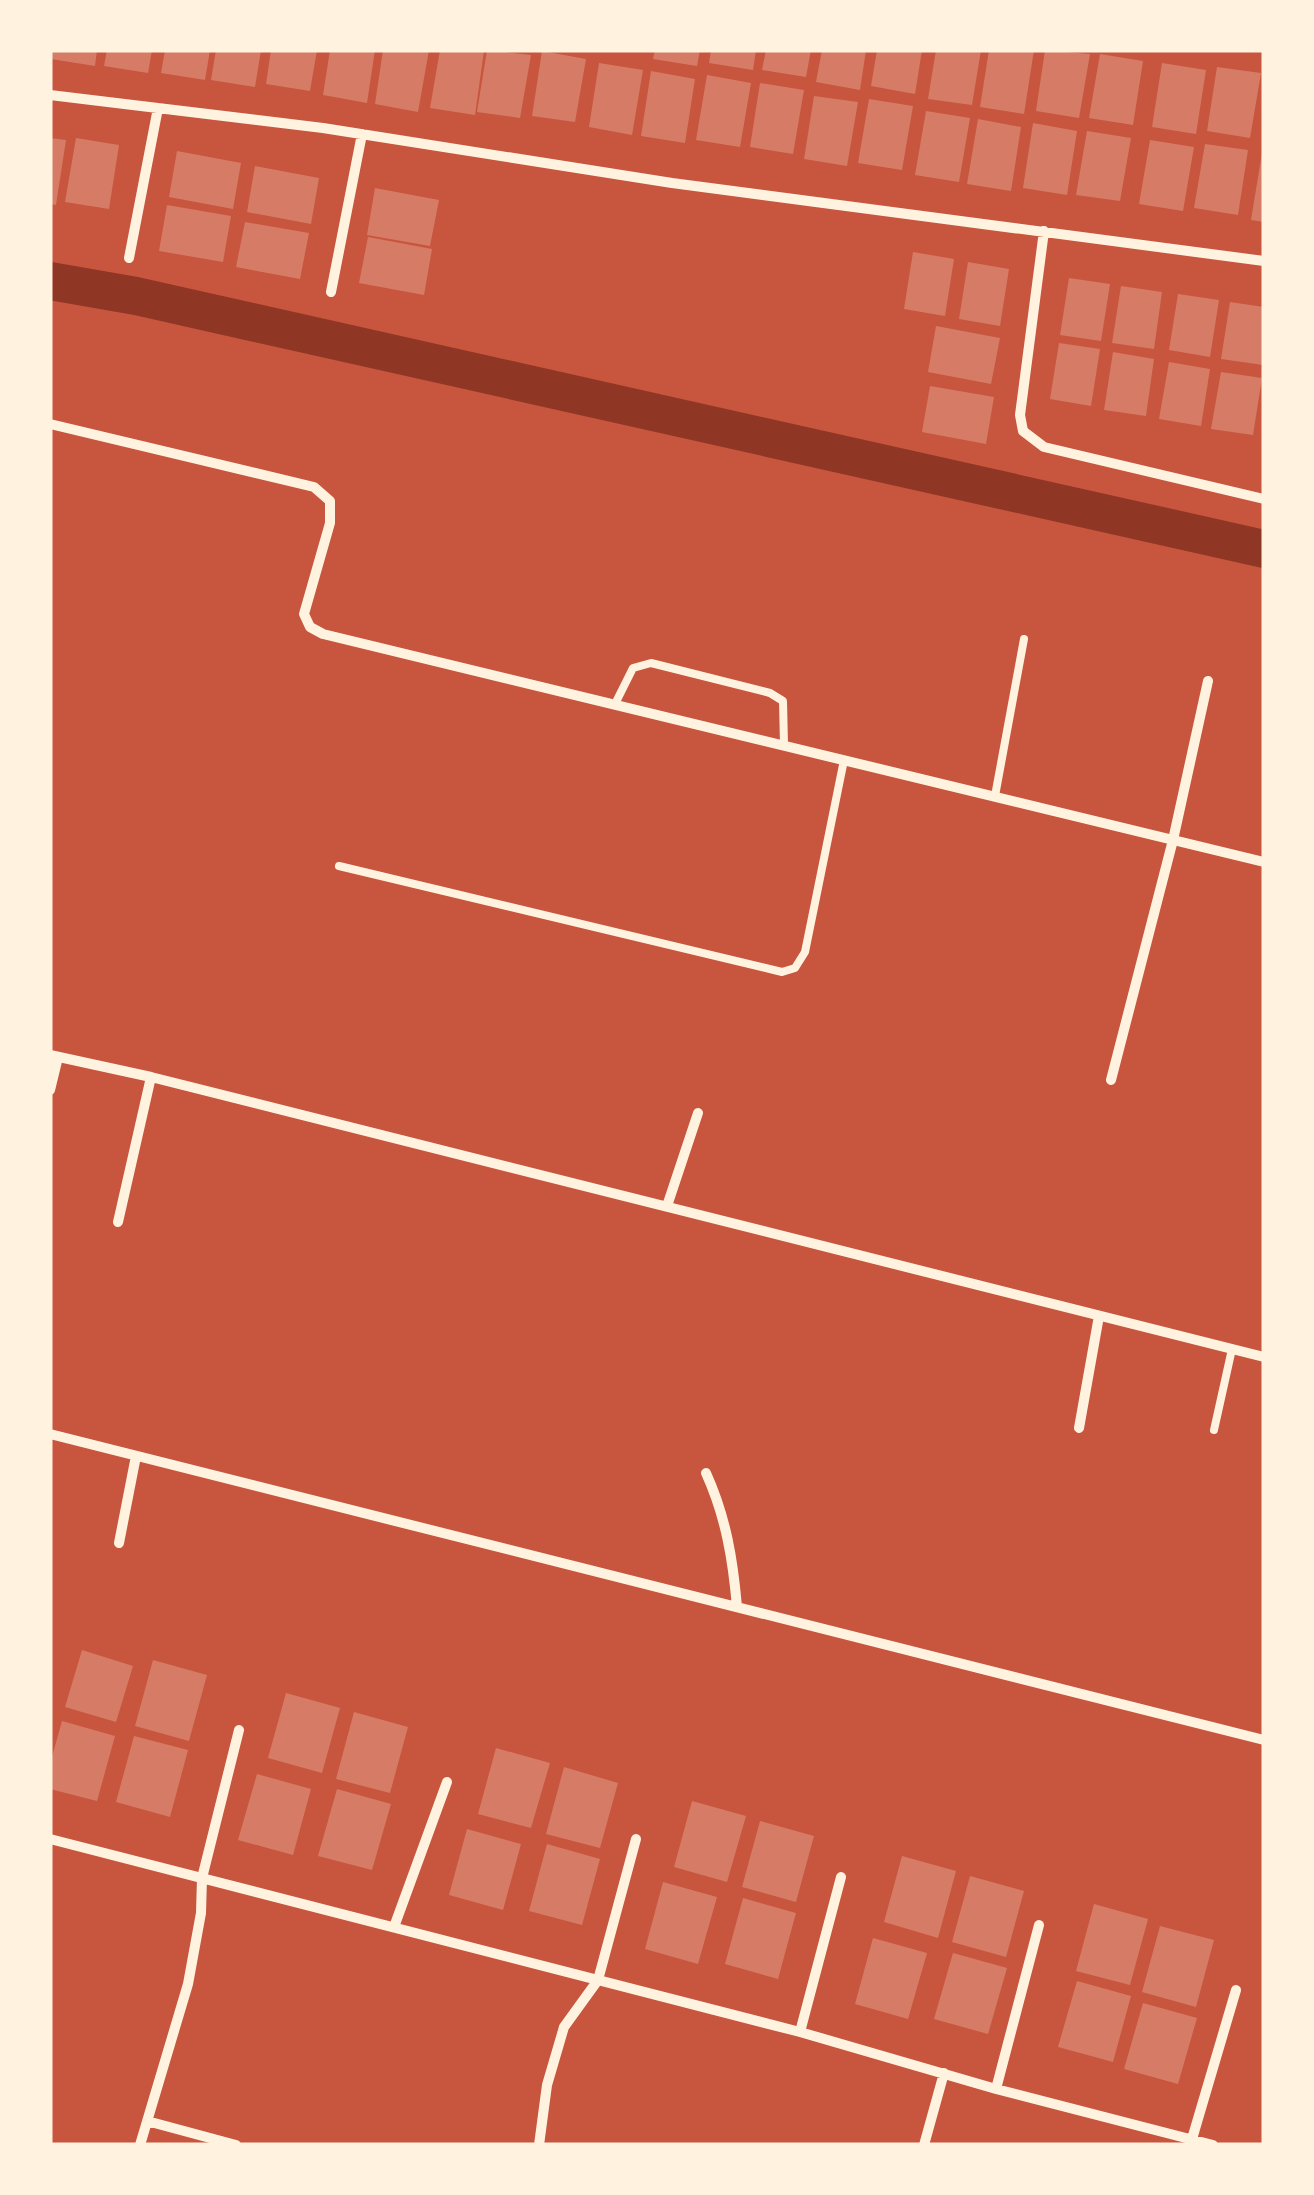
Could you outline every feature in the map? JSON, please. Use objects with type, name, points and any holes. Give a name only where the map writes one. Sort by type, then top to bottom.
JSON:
[{"type":"street","points":[[50,95],[362,134],[672,182],[1264,260]]},
{"type":"street","points":[[129,258],[158,108]]},
{"type":"street","points":[[331,292],[362,134]]},
{"type":"street","points":[[1044,231],[1020,416],[1023,432],[1044,447],[1264,499]]},
{"type":"street","points":[[50,424],[314,487],[330,501],[330,523],[304,614],[310,627],[323,634],[1264,862]]},
{"type":"street","points":[[1112,1080],[1173,840],[1208,681]]},
{"type":"street","points":[[50,1090],[54,1056],[151,1077],[1264,1357]]},
{"type":"street","points":[[118,1222],[151,1077]]},
{"type":"street","points":[[667,1206],[698,1113]]},
{"type":"street","points":[[1079,1428],[1099,1316]]},
{"type":"street","points":[[50,1434],[1264,1740]]},
{"type":"street","points":[[119,1543],[136,1456]]},
{"type":"street","points":[[706,1474],[720,1502],[732,1552],[737,1607]]},
{"type":"street","points":[[140,2145],[188,1984],[201,1914],[202,1878],[239,1730]]},
{"type":"street","points":[[394,1927],[447,1782]]},
{"type":"street","points":[[539,2145],[547,2085],[564,2026],[598,1980],[636,1839]]},
{"type":"street","points":[[50,1840],[800,2032],[996,2090],[1213,2145]]},
{"type":"street","points":[[800,2032],[841,1877]]},
{"type":"street","points":[[996,2090],[1039,1925]]},
{"type":"street","points":[[1192,2140],[1236,1990]]},
{"type":"street","points":[[924,2145],[944,2073]]},
{"type":"street","points":[[147,2122],[236,2145]]},
{"type":"lane","points":[[995,796],[1024,639]]},
{"type":"lane","points":[[615,704],[633,668],[642,664],[770,692],[783,701],[784,746]]},
{"type":"lane","points":[[339,866],[782,972],[795,968],[805,952],[844,760]]},
{"type":"lane","points":[[1214,1430],[1232,1349]]},
{"type":"building","points":[[52,50],[97,50],[95,66],[51,59]]},
{"type":"building","points":[[107,50],[152,50],[148,73],[104,66]]},
{"type":"building","points":[[165,50],[210,50],[205,80],[161,73]]},
{"type":"building","points":[[216,50],[261,50],[255,87],[211,80]]},
{"type":"building","points":[[271,50],[317,50],[310,91],[266,84]]},
{"type":"building","points":[[330,50],[375,50],[367,103],[323,95]]},
{"type":"building","points":[[383,50],[429,50],[418,112],[375,104]]},
{"type":"building","points":[[440,50],[484,51],[475,115],[430,108]]},
{"type":"building","points":[[487,50],[531,55],[520,118],[477,112]]},
{"type":"building","points":[[655,50],[700,50],[697,66],[653,59]]},
{"type":"building","points":[[711,50],[756,50],[753,70],[709,63]]},
{"type":"building","points":[[766,50],[811,50],[806,77],[762,70]]},
{"type":"building","points":[[822,50],[866,50],[860,90],[816,82]]},
{"type":"building","points":[[877,50],[922,50],[915,94],[871,86]]},
{"type":"building","points":[[936,50],[981,50],[972,105],[928,99]]},
{"type":"building","points":[[989,50],[1034,50],[1024,114],[980,107]]},
{"type":"building","points":[[1045,50],[1090,54],[1079,118],[1036,111]]},
{"type":"building","points":[[542,51],[586,59],[575,122],[532,116]]},
{"type":"building","points":[[1100,54],[1143,61],[1133,125],[1089,118]]},
{"type":"building","points":[[599,63],[643,70],[632,135],[589,127]]},
{"type":"building","points":[[1162,63],[1206,70],[1196,134],[1152,127]]},
{"type":"building","points":[[1217,67],[1261,73],[1250,138],[1207,131]]},
{"type":"building","points":[[651,71],[695,79],[685,143],[641,136]]},
{"type":"building","points":[[707,75],[751,83],[740,147],[696,140]]},
{"type":"building","points":[[760,83],[804,90],[793,154],[750,147]]},
{"type":"building","points":[[814,96],[858,102],[847,166],[804,159]]},
{"type":"building","points":[[869,99],[913,106],[902,170],[858,163]]},
{"type":"building","points":[[926,111],[970,118],[959,182],[915,175]]},
{"type":"building","points":[[978,119],[1021,127],[1011,191],[967,184]]},
{"type":"building","points":[[1033,123],[1077,131],[1067,195],[1023,188]]},
{"type":"building","points":[[1087,131],[1131,138],[1120,201],[1076,195]]},
{"type":"building","points":[[50,138],[66,140],[56,205],[50,204]]},
{"type":"building","points":[[76,138],[119,145],[109,209],[65,202]]},
{"type":"building","points":[[1150,140],[1194,147],[1183,211],[1139,204]]},
{"type":"building","points":[[1205,144],[1248,150],[1238,215],[1194,208]]},
{"type":"building","points":[[177,151],[241,163],[233,209],[169,197]]},
{"type":"building","points":[[1264,153],[1264,222],[1251,220]]},
{"type":"building","points":[[255,166],[319,178],[311,224],[247,212]]},
{"type":"building","points":[[375,188],[439,200],[430,246],[367,235]]},
{"type":"building","points":[[167,205],[231,216],[223,262],[159,251]]},
{"type":"building","points":[[245,222],[309,233],[300,279],[236,267]]},
{"type":"building","points":[[368,237],[432,249],[424,295],[359,283]]},
{"type":"building","points":[[913,252],[954,259],[945,316],[904,309]]},
{"type":"building","points":[[968,262],[1009,269],[1000,326],[959,319]]},
{"type":"building","points":[[1069,278],[1110,284],[1101,341],[1060,335]]},
{"type":"building","points":[[1121,286],[1162,292],[1154,349],[1112,343]]},
{"type":"building","points":[[1178,294],[1219,300],[1210,357],[1169,350]]},
{"type":"building","points":[[1230,302],[1264,307],[1263,365],[1221,359]]},
{"type":"building","points":[[936,326],[1000,338],[991,384],[928,372]]},
{"type":"building","points":[[1059,343],[1100,349],[1091,406],[1050,399]]},
{"type":"building","points":[[1113,352],[1154,359],[1146,416],[1104,410]]},
{"type":"building","points":[[1169,362],[1210,369],[1201,426],[1159,419]]},
{"type":"building","points":[[1221,372],[1262,378],[1253,435],[1211,429]]},
{"type":"building","points":[[930,386],[994,397],[986,444],[922,432]]},
{"type":"building","points":[[82,1650],[133,1666],[116,1722],[65,1707]]},
{"type":"building","points":[[153,1660],[207,1675],[189,1741],[135,1726]]},
{"type":"building","points":[[286,1693],[340,1708],[322,1773],[268,1758]]},
{"type":"building","points":[[354,1712],[408,1727],[390,1793],[336,1779]]},
{"type":"building","points":[[62,1721],[115,1736],[97,1801],[50,1789],[50,1764]]},
{"type":"building","points":[[134,1736],[188,1750],[170,1817],[116,1802]]},
{"type":"building","points":[[496,1748],[550,1763],[531,1828],[478,1814]]},
{"type":"building","points":[[564,1767],[618,1783],[600,1848],[546,1834]]},
{"type":"building","points":[[257,1774],[311,1789],[293,1855],[238,1840]]},
{"type":"building","points":[[337,1789],[391,1804],[372,1870],[318,1856]]},
{"type":"building","points":[[692,1801],[746,1816],[727,1882],[674,1867]]},
{"type":"building","points":[[760,1821],[814,1836],[796,1902],[742,1887]]},
{"type":"building","points":[[467,1829],[521,1844],[503,1910],[449,1895]]},
{"type":"building","points":[[547,1844],[600,1859],[582,1925],[529,1911]]},
{"type":"building","points":[[902,1856],[956,1871],[938,1938],[884,1922]]},
{"type":"building","points":[[970,1876],[1024,1891],[1006,1957],[952,1942]]},
{"type":"building","points":[[663,1882],[717,1897],[698,1964],[645,1949]]},
{"type":"building","points":[[743,1898],[796,1913],[778,1979],[725,1964]]},
{"type":"building","points":[[1094,1904],[1148,1919],[1130,1985],[1076,1971]]},
{"type":"building","points":[[1160,1926],[1214,1940],[1196,2007],[1142,1992]]},
{"type":"building","points":[[873,1938],[927,1953],[908,2019],[855,2004]]},
{"type":"building","points":[[953,1953],[1007,1968],[988,2034],[934,2019]]},
{"type":"building","points":[[1077,1981],[1131,1996],[1113,2062],[1058,2047]]},
{"type":"building","points":[[1143,2003],[1197,2018],[1178,2084],[1124,2069]]},
{"type":"waterway","points":[[50,281],[136,296],[1264,549]]}]
